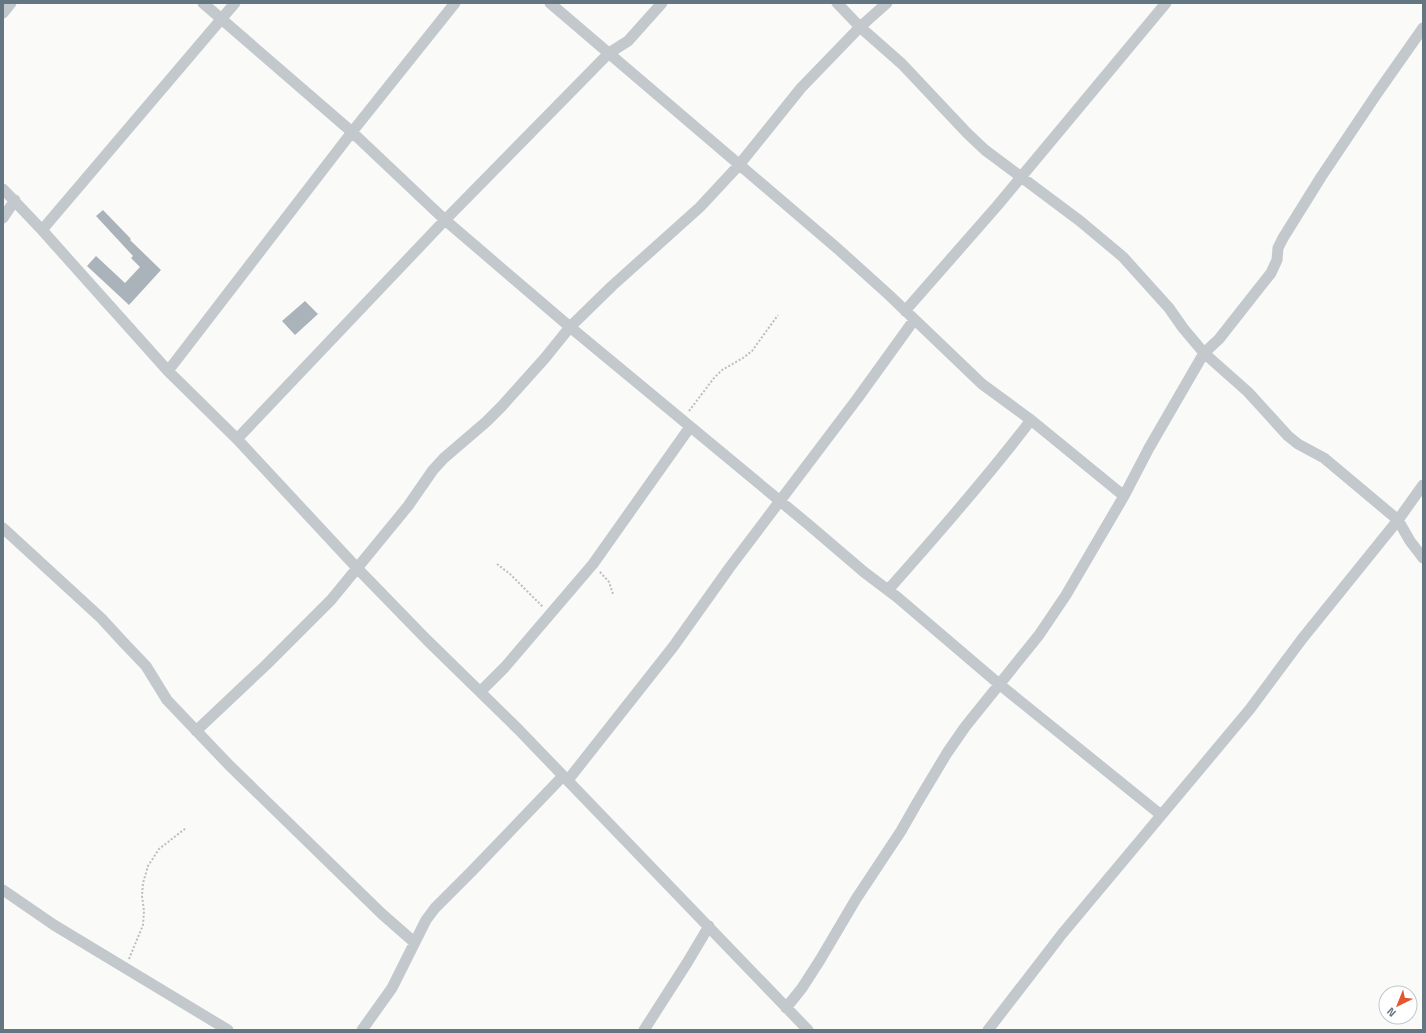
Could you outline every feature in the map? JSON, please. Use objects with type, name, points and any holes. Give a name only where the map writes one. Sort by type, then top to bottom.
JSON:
[{"type":"street","points":[[3,13],[11,3]]},
{"type":"street","points":[[203,3],[352,132],[445,220],[570,327],[864,572],[888,590],[1000,684],[1161,815]]},
{"type":"street","points":[[42,230],[234,3]]},
{"type":"street","points":[[168,370],[352,132],[455,3]]},
{"type":"street","points":[[550,3],[843,254],[889,295],[982,384],[1031,420],[1124,496]]},
{"type":"street","points":[[237,439],[445,220],[609,53],[628,41],[662,3]]},
{"type":"street","points":[[837,3],[860,27],[902,64],[985,150],[1080,221],[1123,257],[1169,308],[1183,328],[1204,352],[1248,392],[1288,436],[1298,444],[1324,458],[1398,520],[1410,541],[1423,558]]},
{"type":"street","points":[[196,731],[331,600],[408,506],[444,458],[486,422],[502,406],[545,358],[570,327],[612,286],[700,207],[739,165],[801,88],[860,27],[887,3]]},
{"type":"street","points":[[905,311],[946,266],[1022,177],[1166,3]]},
{"type":"street","points":[[786,1008],[802,988],[856,899],[902,831],[947,753],[1039,635],[1066,595],[1124,496],[1149,448],[1204,352],[1219,339],[1271,273],[1276,260],[1278,248],[1283,238],[1321,177],[1423,28]]},
{"type":"street","points":[[3,189],[15,200],[168,370],[237,439],[427,640],[481,691],[566,778],[808,1030]]},
{"type":"street","points":[[3,218],[15,200]]},
{"type":"street","points":[[362,1030],[392,988],[414,942],[426,920],[435,908],[566,778],[673,647],[730,567],[858,399],[914,320]]},
{"type":"street","points":[[888,590],[1009,449],[1031,420]]},
{"type":"street","points":[[481,691],[505,668],[593,564],[686,424]]},
{"type":"street","points":[[988,1030],[1062,934],[1250,709],[1302,639],[1398,520],[1423,485]]},
{"type":"street","points":[[3,528],[110,628],[146,666],[167,700],[229,765],[382,914],[414,942]]},
{"type":"street","points":[[3,890],[54,925],[228,1030]]},
{"type":"street","points":[[644,1030],[709,926]]},
{"type":"path","points":[[686,424],[714,378],[722,370],[752,351],[778,315]]},
{"type":"path","points":[[497,564],[510,574],[549,615]]},
{"type":"path","points":[[593,564],[609,582],[613,594]]},
{"type":"path","points":[[125,967],[144,925],[142,896],[143,883],[148,866],[159,849],[186,828]]},
{"type":"building","points":[[103,210],[131,239],[130,240],[161,270],[129,305],[87,266],[96,256],[125,283],[140,267],[131,258],[133,256],[96,216]]},
{"type":"building","points":[[305,301],[318,314],[295,335],[282,321]]}]
